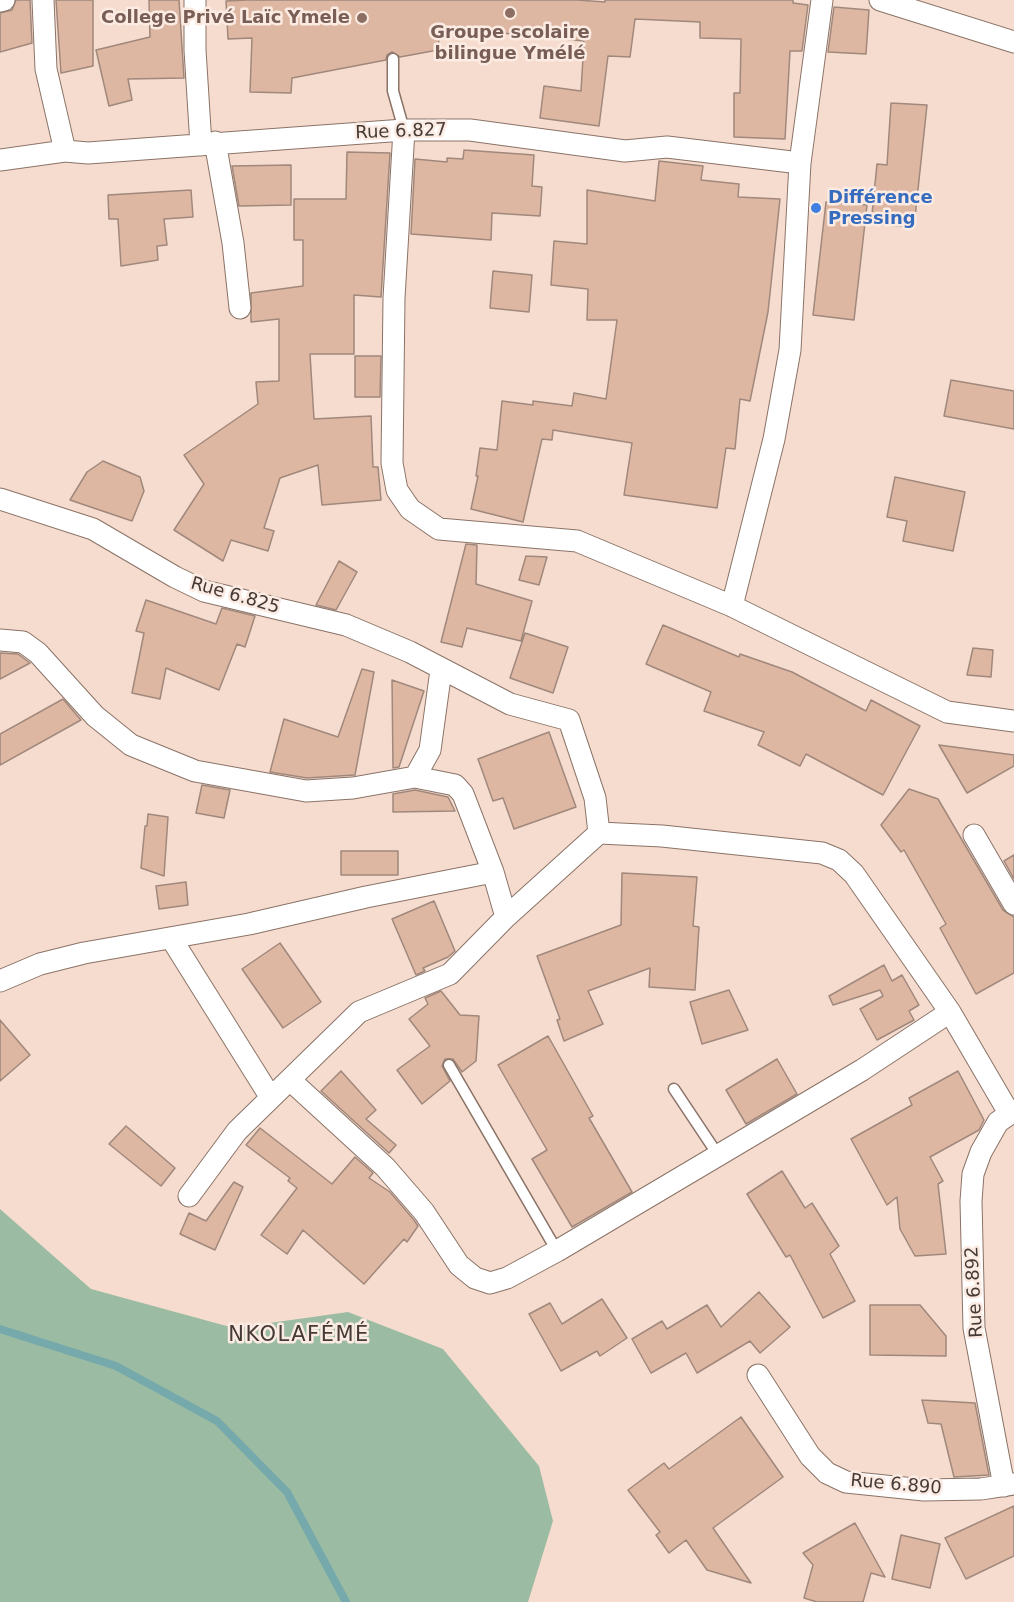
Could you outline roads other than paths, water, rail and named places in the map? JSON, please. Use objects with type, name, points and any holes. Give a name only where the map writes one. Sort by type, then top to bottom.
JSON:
[{"type":"street","points":[[43,0],[46,69],[65,151]]},
{"type":"street","points":[[195,0],[195,50],[208,144],[233,243],[240,308]]},
{"type":"street","points":[[732,606],[774,439],[790,350],[800,163],[822,0]]},
{"type":"street","points":[[880,0],[1014,42]]},
{"type":"street","points":[[404,130],[394,298],[392,463],[397,490],[402,500],[422,519],[439,529],[577,541],[732,606],[947,712],[1014,722]]},
{"type":"street","name":"Rue 6.827","points":[[0,160],[65,151],[88,153],[404,130],[470,130],[589,144],[625,151],[667,147],[800,163]]},
{"type":"street","name":"Rue 6.825","points":[[0,499],[93,529],[175,577],[204,591],[346,625],[410,652],[510,704],[569,720],[595,798],[599,833]]},
{"type":"street","points":[[0,640],[23,642],[38,653],[95,716],[131,745],[195,771],[306,791],[353,788],[414,777],[455,785],[459,789],[493,872],[506,917]]},
{"type":"street","points":[[414,777],[430,750],[441,670]]},
{"type":"street","points":[[189,1196],[237,1131],[359,1012],[450,974],[506,917],[599,833],[662,836],[822,853],[839,860],[854,874],[950,1012],[1012,1112]]},
{"type":"street","points":[[974,835],[1014,904]]},
{"type":"street","points":[[0,981],[40,964],[249,924],[366,897],[493,872]]},
{"type":"street","points":[[171,938],[271,1098]]},
{"type":"street","points":[[290,1080],[385,1167],[424,1212],[459,1265],[475,1278],[490,1283],[507,1278],[557,1251],[862,1070],[950,1012]]},
{"type":"street","name":"Rue 6.892","points":[[1009,1485],[974,1328],[971,1201],[973,1174],[981,1152],[998,1122],[1012,1112]]},
{"type":"street","name":"Rue 6.890","points":[[758,1376],[810,1456],[827,1473],[846,1482],[924,1490],[1009,1485]]},
{"type":"lane","points":[[393,58],[393,91],[404,130]]},
{"type":"lane","points":[[449,1065],[557,1251]]},
{"type":"lane","points":[[674,1089],[718,1155]]},
{"type":"waterway","points":[[0,1329],[116,1366],[217,1421],[287,1492],[346,1602]]},
{"type":"place","name":"Groupe scolaire bilingue Ymélé","points":[[510,13]]},
{"type":"place","name":"College Privé Laïc Ymele","points":[[362,18]]},
{"type":"place","name":"Différence Pressing","points":[[816,208]]},
{"type":"district","name":"NKOLAFÉMÉ","points":[[299,1336]]}]
